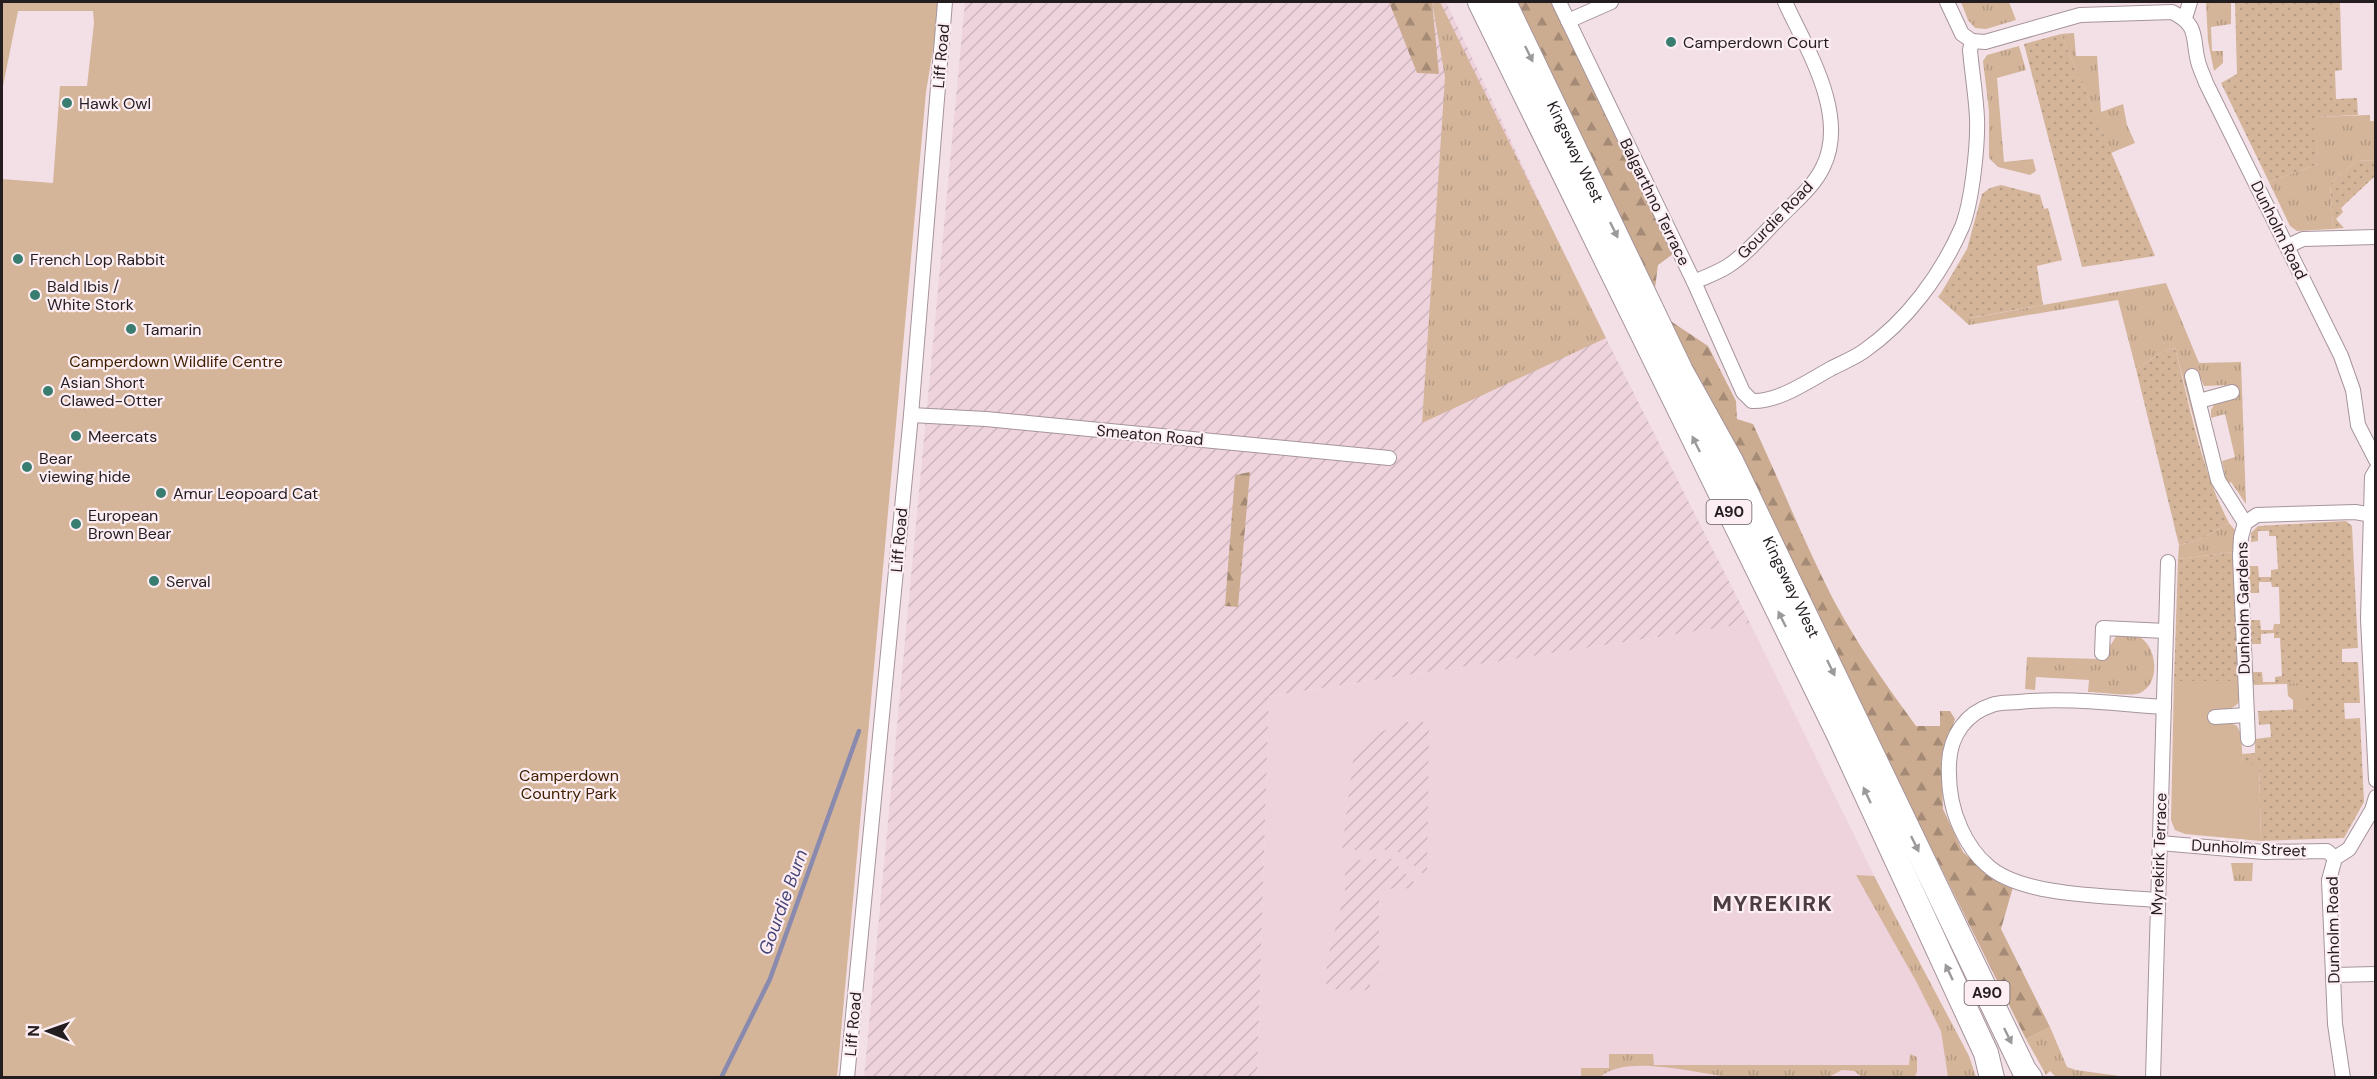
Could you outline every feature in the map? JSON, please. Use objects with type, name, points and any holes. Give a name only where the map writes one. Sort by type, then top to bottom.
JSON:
[{"type":"highway","name":"Kingsway West","points":[[1480,2],[1844,746],[1986,1053],[1992,1077]]},
{"type":"highway","name":"Kingsway West","points":[[1504,2],[1681,370],[1731,461],[2024,1070],[2030,1077]]},
{"type":"street","name":"Liff Road","points":[[848,1077],[911,415],[945,2]]},
{"type":"street","name":"Balgarthno Terrace","points":[[1559,2],[1694,282],[1743,392],[1752,401],[1764,401],[1798,387],[1864,351],[1898,322],[1940,270],[1963,225],[1974,170],[1977,119],[1970,50],[1972,41]]},
{"type":"street","points":[[1568,21],[1611,2]]},
{"type":"street","name":"Gourdie Road","points":[[1694,282],[1727,267],[1747,252],[1809,187],[1824,166],[1830,140],[1830,111],[1825,90],[1785,2]]},
{"type":"street","points":[[1947,2],[1962,34],[1972,41],[1985,42],[2080,15],[2172,12],[2185,18],[2190,2]]},
{"type":"street","name":"Dunholm Road","points":[[2185,18],[2194,31],[2199,64],[2206,83],[2340,356],[2353,390],[2358,425],[2376,460]]},
{"type":"street","points":[[2288,246],[2303,239],[2376,237]]},
{"type":"street","points":[[2192,376],[2218,480],[2244,523]]},
{"type":"street","points":[[2199,401],[2232,392]]},
{"type":"street","name":"Smeaton Road","points":[[911,415],[986,419],[1389,458]]},
{"type":"street","points":[[2376,470],[2372,477],[2368,619],[2376,780]]},
{"type":"street","name":"Dunholm Gardens","points":[[2248,740],[2240,556],[2244,523],[2257,515],[2355,512],[2372,515]]},
{"type":"street","name":"Myrekirk Terrace","points":[[2152,1077],[2168,562]]},
{"type":"street","points":[[2102,653],[2103,628],[2166,631]]},
{"type":"street","points":[[2158,900],[2044,890],[2014,882],[1988,867],[1968,844],[1954,815],[1949,789],[1949,760],[1955,736],[1971,714],[1993,704],[2038,700],[2164,706]]},
{"type":"street","points":[[2215,717],[2247,715]]},
{"type":"street","name":"Dunholm Road","points":[[2343,1077],[2335,1024],[2329,880],[2335,858],[2349,849],[2372,810],[2376,797]]},
{"type":"street","name":"Dunholm Street","points":[[2160,843],[2264,852],[2327,851],[2335,858]]},
{"type":"street","points":[[2334,975],[2376,974]]},
{"type":"shaded area","points":[[965,2],[1446,2],[1572,271],[1750,623],[1269,696],[1257,1077],[864,1078]]},
{"type":"shaded area","points":[[1750,623],[1970,1071],[1968,1078],[1257,1078],[1269,696]]},
{"type":"shaded area","points":[[1403,722],[1429,722],[1427,877],[1396,850],[1342,850],[1354,753],[1383,731]]},
{"type":"shaded area","points":[[1390,858],[1420,888],[1379,889],[1379,976],[1370,977],[1370,990],[1326,989],[1327,961],[1345,892],[1345,861]]},
{"type":"green space","name":"Camperdown Country Park","points":[[2,2],[941,2],[926,92],[837,1077],[2,1077],[2,179],[53,183],[60,86],[87,86],[94,23],[93,11],[18,11],[2,91]]},
{"type":"green space","points":[[1389,2],[1432,2],[1439,74],[1417,73]]},
{"type":"green space","points":[[1432,2],[1440,2],[1606,338],[1422,423],[1445,77]]},
{"type":"green space","points":[[1515,2],[1551,2],[1673,254],[1658,265],[1655,288]]},
{"type":"green space","points":[[1961,2],[2009,2],[2016,20],[1986,29],[1975,28],[1968,20]]},
{"type":"green space","points":[[2206,2],[2231,2],[2231,24],[2211,27],[2212,51],[2223,51],[2223,63],[2214,71],[2208,41]]},
{"type":"green space","points":[[2235,2],[2340,2],[2342,70],[2335,71],[2336,99],[2357,98],[2358,115],[2317,117],[2318,164],[2269,182],[2221,83],[2237,74]]},
{"type":"green space","points":[[2074,33],[2076,56],[2097,56],[2101,112],[2123,104],[2127,125],[2135,143],[2111,153],[2061,34]]},
{"type":"green space","points":[[2061,34],[2155,256],[2082,267],[2024,44]]},
{"type":"green space","points":[[2019,46],[2026,70],[1997,78],[2004,162],[2033,159],[2036,171],[2030,175],[1998,167],[1989,158],[1989,111],[1983,61],[1987,55]]},
{"type":"green space","points":[[2370,115],[2370,121],[2375,121],[2375,160],[2356,161],[2330,184],[2333,229],[2297,231],[2290,226],[2269,182],[2318,164],[2316,117]]},
{"type":"green space","points":[[2375,160],[2375,176],[2341,208],[2343,212],[2336,219],[2344,228],[2333,229],[2330,184],[2356,161]]},
{"type":"green space","points":[[2001,185],[2040,195],[2044,209],[2048,208],[2062,260],[2037,266],[2043,305],[1970,318],[1941,293],[1967,249],[1982,194],[1990,188]]},
{"type":"green space","points":[[2166,283],[2199,363],[2241,362],[2246,504],[2231,482],[2227,484],[2222,461],[2235,457],[2225,414],[2211,418],[2211,410],[2215,403],[2234,398],[2231,385],[2204,386],[2199,375],[2192,376],[2209,466],[2207,470],[2175,348],[2162,352],[2136,369],[2118,300],[1969,325],[1938,297],[1941,293],[1971,318]]},
{"type":"green space","points":[[1669,320],[1708,346],[1736,401],[1737,419],[1753,424],[1812,556],[1842,616],[1905,711],[1916,726],[1940,726],[1940,711],[1950,711],[1955,719],[1941,760],[1943,809],[1963,852],[1988,875],[2013,887],[2001,929],[2050,1027],[2026,1039]]},
{"type":"green space","points":[[2175,348],[2204,459],[2229,523],[2199,540],[2179,545],[2136,369],[2162,352]]},
{"type":"green space","points":[[1250,472],[1238,607],[1225,606],[1235,475]]},
{"type":"green space","points":[[2346,521],[2352,526],[2358,648],[2342,649],[2342,662],[2358,662],[2360,703],[2344,703],[2345,719],[2360,718],[2364,802],[2344,838],[2261,841],[2259,764],[2243,765],[2242,754],[2255,753],[2255,739],[2271,737],[2270,724],[2259,725],[2258,711],[2306,709],[2306,683],[2254,685],[2251,682],[2253,672],[2262,672],[2263,682],[2275,682],[2275,677],[2282,676],[2280,638],[2274,638],[2274,633],[2261,634],[2261,644],[2251,644],[2251,620],[2260,620],[2261,630],[2273,630],[2274,624],[2280,624],[2279,587],[2272,587],[2271,582],[2259,582],[2259,593],[2249,593],[2248,566],[2258,566],[2259,577],[2271,577],[2271,570],[2278,569],[2276,536],[2269,536],[2269,531],[2258,531],[2258,541],[2251,542],[2251,533],[2258,526]]},
{"type":"green space","points":[[2229,523],[2235,530],[2234,552],[2178,559],[2179,545],[2199,540]]},
{"type":"green space","points":[[2234,552],[2240,681],[2174,681],[2178,559]]},
{"type":"green space","points":[[2118,633],[2132,633],[2143,639],[2152,654],[2154,672],[2152,681],[2140,693],[2088,692],[2089,680],[2036,677],[2035,690],[2025,689],[2027,657],[2102,659]]},
{"type":"green space","points":[[2174,681],[2240,681],[2239,702],[2228,709],[2212,711],[2213,723],[2231,723],[2237,726],[2241,734],[2243,764],[2259,764],[2261,841],[2185,834],[2175,830],[2171,820]]},
{"type":"green space","points":[[2287,683],[2306,683],[2306,709],[2293,710],[2293,700],[2288,696]]},
{"type":"green space","points":[[2231,863],[2253,863],[2252,881],[2234,881]]},
{"type":"green space","points":[[1856,875],[1874,876],[1969,1056],[1976,1077],[1948,1077],[1941,1031],[1917,983]]},
{"type":"green space","points":[[2050,1027],[2067,1067],[2126,1077],[2056,1077],[2050,1071],[2046,1075],[2026,1039]]},
{"type":"green space","points":[[1609,1054],[1653,1054],[1654,1065],[1909,1065],[1910,1054],[1917,1057],[1917,1072],[1914,1078],[1862,1077],[1854,1071],[1842,1070],[1829,1077],[1756,1078],[1732,1077],[1663,1067],[1627,1066],[1612,1070],[1600,1077],[1581,1077],[1581,1068],[1609,1068]]},
{"type":"waterway","name":"Gourdie Burn","points":[[721,1078],[770,979],[859,731]]},
{"type":"place","name":"Camperdown Court","points":[[1671,42]]},
{"type":"place","name":"Hawk Owl","points":[[67,103]]},
{"type":"place","name":"French Lop Rabbit","points":[[18,259]]},
{"type":"place","name":"Bald Ibis / White Stork","points":[[35,295]]},
{"type":"place","name":"Tamarin","points":[[131,329]]},
{"type":"place","name":"Asian Short Clawed-Otter","points":[[48,391]]},
{"type":"place","name":"Meercats","points":[[76,436]]},
{"type":"place","name":"Bear viewing hide","points":[[27,467]]},
{"type":"place","name":"Amur Leopoard Cat","points":[[161,493]]},
{"type":"place","name":"European Brown Bear","points":[[76,524]]},
{"type":"place","name":"Serval","points":[[154,581]]},
{"type":"district","name":"MYREKIRK","points":[[1773,903]]},
{"type":"park label","name":"Camperdown Wildlife Centre","points":[[176,361]]}]
